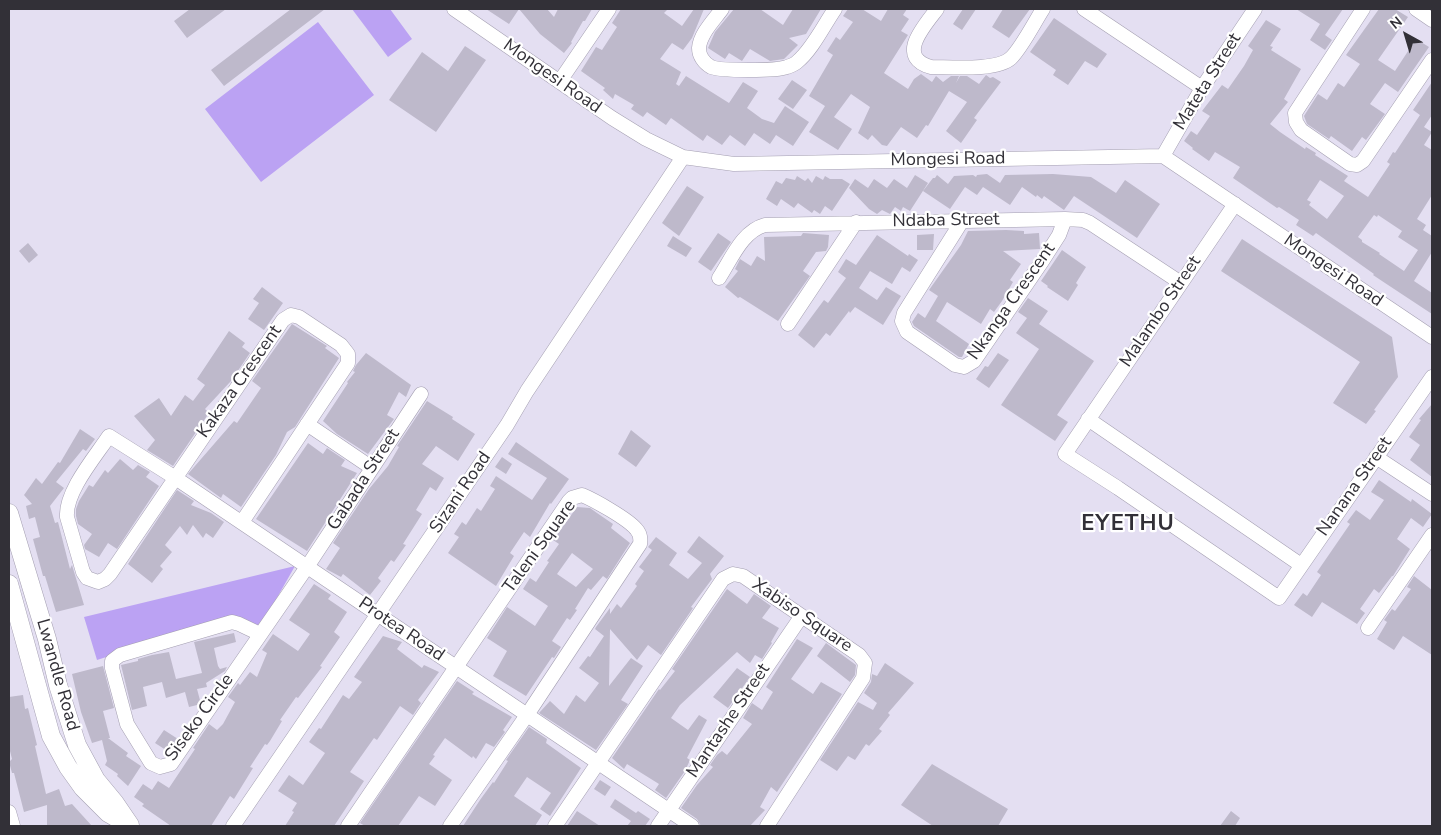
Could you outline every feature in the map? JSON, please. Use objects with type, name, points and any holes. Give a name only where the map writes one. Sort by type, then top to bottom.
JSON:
[{"type":"street","name":"Mongesi Road","points":[[454,9],[612,118],[646,139],[683,157],[734,164],[1163,156],[1432,337]]},
{"type":"street","points":[[560,81],[610,9]]},
{"type":"street","points":[[722,9],[703,36],[699,46],[700,55],[704,62],[711,67],[723,69],[787,68],[797,62],[806,52],[835,9]]},
{"type":"street","points":[[937,9],[915,39],[914,46],[914,53],[917,59],[922,64],[931,67],[995,66],[1006,61],[1014,54],[1043,9]]},
{"type":"street","points":[[1084,9],[1202,88]]},
{"type":"street","name":"Mateta Street","points":[[1163,156],[1202,88],[1255,9]]},
{"type":"street","points":[[1363,9],[1295,113],[1296,122],[1301,130],[1350,164],[1357,165],[1362,161],[1432,60]]},
{"type":"street","points":[[1416,9],[1432,20]]},
{"type":"street","name":"Sizani Road","points":[[233,826],[507,425],[683,157]]},
{"type":"street","name":"Malambo Street","points":[[1234,204],[1065,454],[1279,598]]},
{"type":"street","name":"Ndaba Street","points":[[719,278],[747,235],[758,227],[765,225],[1065,219],[1083,220],[1090,223],[1181,283]]},
{"type":"street","name":"Nkanga Crescent","points":[[962,221],[904,313],[902,322],[907,332],[955,365],[964,367],[971,365],[974,361],[1043,260],[1059,235],[1065,219]]},
{"type":"street","points":[[788,324],[856,222]]},
{"type":"street","name":"Kakaza Crescent","points":[[174,477],[283,320],[291,315],[306,321],[341,345],[348,354],[348,363],[242,522]]},
{"type":"street","name":"Nanana Street","points":[[1279,598],[1432,377]]},
{"type":"street","name":"Gabada Street","points":[[307,567],[421,394]]},
{"type":"street","points":[[1088,419],[1302,565]]},
{"type":"street","points":[[307,424],[372,468]]},
{"type":"street","name":"Protea Road","points":[[174,477],[110,574],[98,582],[87,578],[83,572],[67,508],[69,498],[75,487],[109,436],[174,477],[242,522],[692,826]]},
{"type":"street","points":[[1376,457],[1432,494]]},
{"type":"street","name":"Taleni Square","points":[[348,826],[572,498],[582,494],[634,526],[640,534],[640,544],[527,715],[450,826]]},
{"type":"street","name":"Lwandle Road","points":[[9,514],[47,640],[58,685],[78,745],[96,780],[115,803],[130,826]]},
{"type":"street","points":[[1368,628],[1432,535]]},
{"type":"street","name":"Siseko Circle","points":[[260,634],[232,622],[120,655],[112,661],[124,717],[151,763],[160,767],[171,764],[307,567]]},
{"type":"street","name":"Xabiso Square","points":[[555,826],[723,579],[733,574],[743,576],[860,655],[865,664],[863,678],[768,826]]},
{"type":"street","name":"Lwandle Road","points":[[9,584],[51,736],[68,767],[83,788],[108,814],[130,826]]},
{"type":"street","name":"Mantashe Street","points":[[658,826],[801,616]]},
{"type":"street","points":[[9,812],[13,826]]},
{"type":"shaded area","points":[[352,9],[390,9],[412,39],[388,57]]},
{"type":"shaded area","points":[[318,22],[374,95],[261,182],[205,109]]},
{"type":"shaded area","points":[[295,566],[261,626],[230,617],[97,660],[84,617]]},
{"type":"building","points":[[190,9],[226,9],[187,38],[174,21]]},
{"type":"building","points":[[291,9],[325,9],[224,86],[211,70]]},
{"type":"building","points":[[486,9],[519,9],[509,24]]},
{"type":"building","points":[[519,9],[547,9],[554,17],[558,9],[592,9],[564,53],[540,34]]},
{"type":"building","points":[[621,9],[668,9],[664,13],[682,26],[694,9],[704,9],[692,38],[683,50],[672,43],[660,59],[681,72],[676,84],[679,86],[686,76],[729,103],[743,82],[758,91],[747,108],[762,119],[774,123],[785,106],[809,122],[793,146],[776,135],[770,144],[754,133],[745,146],[730,135],[722,145],[707,135],[703,141],[671,118],[666,125],[647,112],[643,117],[631,109],[634,105],[615,94],[613,99],[603,90],[605,88],[581,71],[596,47],[602,50],[617,27],[612,23]]},
{"type":"building","points":[[734,9],[760,9],[783,25],[793,9],[821,9],[806,34],[789,38],[798,45],[784,59],[770,61],[750,49],[742,61],[729,53],[725,59],[708,48],[715,32]]},
{"type":"building","points":[[848,9],[862,9],[881,21],[888,9],[907,9],[903,15],[909,19],[901,31],[908,35],[884,73],[908,89],[914,79],[921,74],[932,82],[936,76],[943,82],[951,76],[959,76],[956,83],[960,76],[967,76],[979,84],[986,75],[1001,82],[974,118],[977,120],[961,143],[946,131],[967,102],[949,91],[928,126],[926,125],[917,138],[901,127],[887,146],[882,145],[872,135],[868,140],[858,133],[870,107],[851,94],[834,117],[852,129],[838,150],[809,132],[825,106],[809,96],[833,55],[827,51],[836,37],[840,40],[853,22],[843,16]]},
{"type":"building","points":[[963,9],[976,9],[962,30],[953,24]]},
{"type":"building","points":[[1003,9],[1030,9],[1009,38],[992,27]]},
{"type":"building","points":[[1296,9],[1343,9],[1325,35],[1332,40],[1325,50],[1310,40],[1320,24]]},
{"type":"building","points":[[1379,9],[1395,9],[1408,17],[1378,60],[1395,71],[1416,39],[1429,47],[1398,92],[1385,83],[1370,104],[1385,114],[1366,140],[1362,137],[1352,151],[1331,136],[1329,139],[1307,124],[1304,116],[1318,94],[1327,100],[1338,83],[1344,87],[1360,64],[1346,55]]},
{"type":"building","points":[[1054,18],[1107,54],[1097,68],[1085,61],[1068,85],[1053,75],[1056,70],[1030,52]]},
{"type":"building","points":[[1266,20],[1281,29],[1270,46],[1273,47],[1271,50],[1301,69],[1284,99],[1288,102],[1270,124],[1348,176],[1344,181],[1368,197],[1390,164],[1387,162],[1393,152],[1395,153],[1420,115],[1413,110],[1432,82],[1432,115],[1424,127],[1432,132],[1424,145],[1432,150],[1432,195],[1417,219],[1426,225],[1423,230],[1432,236],[1432,252],[1414,281],[1432,293],[1432,314],[1373,275],[1316,233],[1313,236],[1296,225],[1299,220],[1279,207],[1277,208],[1233,178],[1240,167],[1215,152],[1209,161],[1184,141],[1191,131],[1197,135],[1210,116],[1202,111],[1222,85],[1228,89],[1244,66],[1253,50],[1248,46]],"holes":[[[1320,180],[1344,196],[1327,219],[1309,205],[1311,202],[1307,200]],[[1374,215],[1377,217],[1378,215],[1402,231],[1398,237],[1418,250],[1404,271],[1362,242],[1358,237]]]},
{"type":"building","points":[[465,46],[486,60],[436,132],[389,100],[422,52],[448,71]]},
{"type":"building","points":[[792,80],[807,90],[793,109],[778,99]]},
{"type":"building","points":[[987,174],[1000,183],[1005,175],[1053,174],[1091,177],[1116,193],[1125,180],[1160,204],[1137,238],[1074,196],[1064,210],[1044,196],[1042,199],[1037,195],[1036,197],[1022,187],[1010,205],[983,187],[977,195],[965,187],[950,209],[923,191],[937,175],[948,184],[954,176],[973,175],[976,177],[977,175]]},
{"type":"building","points":[[915,175],[928,183],[910,211],[903,207],[901,211],[895,207],[890,214],[882,210],[877,214],[869,209],[849,188],[855,179],[868,188],[874,179],[887,188],[894,179],[907,188]]},
{"type":"building","points":[[797,176],[805,181],[808,178],[812,183],[816,176],[823,180],[825,176],[830,179],[842,179],[850,184],[832,211],[825,206],[820,214],[814,210],[812,213],[798,203],[794,208],[781,199],[777,206],[766,199],[776,181],[782,184],[786,178],[795,180]]},
{"type":"building","points":[[687,186],[704,197],[679,236],[662,223]]},
{"type":"building","points":[[968,231],[1024,231],[1024,234],[1039,233],[1040,249],[1003,251],[1021,264],[1010,280],[1013,282],[1002,301],[994,312],[990,309],[981,324],[947,302],[936,321],[969,344],[962,357],[959,357],[914,326],[912,322],[918,313],[925,318],[938,296],[929,290],[961,245]]},
{"type":"building","points":[[718,233],[731,242],[711,271],[698,262]]},
{"type":"building","points":[[803,233],[829,235],[828,247],[826,251],[816,252],[803,271],[810,276],[778,321],[740,297],[738,298],[725,287],[738,271],[735,269],[740,259],[751,266],[757,256],[765,261],[764,237],[801,236]]},
{"type":"building","points":[[934,234],[933,250],[917,250],[917,235]]},
{"type":"building","points":[[877,235],[908,256],[909,254],[918,260],[910,272],[902,267],[892,284],[870,271],[859,288],[877,300],[886,287],[901,296],[883,325],[855,307],[850,313],[849,311],[830,336],[826,333],[814,348],[798,335],[824,300],[828,303],[846,278],[838,272],[846,259],[856,265]]},
{"type":"building","points":[[673,236],[692,248],[686,257],[667,246]]},
{"type":"building","points":[[1242,239],[1392,337],[1398,377],[1366,424],[1333,403],[1360,362],[1221,271]]},
{"type":"building","points":[[28,243],[38,255],[29,263],[19,251]]},
{"type":"building","points":[[1062,250],[1086,267],[1068,301],[1041,281]]},
{"type":"building","points":[[262,287],[283,303],[264,330],[248,319],[259,303],[253,299]]},
{"type":"building","points":[[1028,298],[1048,311],[1039,324],[1094,361],[1057,415],[1068,422],[1055,441],[1001,405],[1039,349],[1016,333],[1027,318],[1018,312]]},
{"type":"building","points":[[292,324],[327,346],[325,348],[339,358],[295,427],[287,432],[276,455],[241,507],[223,494],[221,498],[188,474],[234,421],[237,423],[261,388],[252,381]]},
{"type":"building","points":[[229,331],[245,343],[242,347],[250,353],[231,381],[205,409],[209,413],[173,466],[147,450],[155,440],[134,416],[159,398],[171,416],[185,395],[193,401],[205,385],[197,379]]},
{"type":"building","points":[[366,353],[411,385],[406,397],[399,392],[387,415],[394,419],[368,454],[337,434],[323,421],[355,372],[353,371],[356,365]]},
{"type":"building","points":[[998,353],[1009,360],[989,388],[976,379],[985,366],[988,367]]},
{"type":"building","points":[[427,401],[453,417],[452,419],[475,434],[458,461],[436,446],[422,464],[444,478],[436,491],[430,487],[416,510],[422,514],[403,544],[406,545],[394,562],[391,560],[378,578],[381,581],[370,595],[343,574],[341,577],[326,569],[340,548],[333,543],[369,489],[388,466],[399,447],[397,446]]},
{"type":"building","points":[[1432,404],[1432,477],[1410,460],[1420,445],[1409,437],[1421,420],[1419,419]]},
{"type":"building","points":[[80,429],[95,439],[86,451],[83,449],[56,482],[64,488],[50,506],[55,523],[58,522],[70,569],[72,565],[84,605],[56,612],[45,576],[43,576],[33,539],[40,537],[35,517],[29,519],[26,506],[32,504],[24,495],[36,478],[42,484],[58,462],[60,463]]},
{"type":"building","points":[[631,430],[651,446],[636,467],[618,454]]},
{"type":"building","points":[[516,442],[569,479],[550,503],[530,537],[524,532],[510,553],[514,556],[496,586],[448,553],[459,537],[454,534],[462,522],[466,525],[477,508],[481,511],[495,489],[490,486],[496,476],[532,500],[547,478],[508,454]]},
{"type":"building","points":[[308,443],[323,454],[327,448],[345,460],[341,466],[357,473],[307,551],[256,519]]},
{"type":"building","points":[[502,457],[512,464],[506,474],[495,467]]},
{"type":"building","points":[[120,459],[133,470],[138,465],[150,472],[146,477],[159,486],[117,549],[108,543],[99,557],[85,549],[84,545],[92,534],[78,524],[76,509],[89,485],[93,487],[105,470],[108,473]]},
{"type":"building","points":[[1379,480],[1411,502],[1412,499],[1432,514],[1423,527],[1411,518],[1397,539],[1410,549],[1393,576],[1379,593],[1374,589],[1360,609],[1365,613],[1357,624],[1322,602],[1312,617],[1294,605],[1303,593],[1307,596],[1321,575],[1317,572],[1350,524],[1347,522],[1356,510],[1370,520],[1384,500],[1371,492]]},
{"type":"building","points":[[177,490],[194,501],[191,505],[211,513],[224,522],[213,538],[206,533],[203,538],[193,525],[187,535],[180,526],[165,545],[172,552],[160,566],[163,569],[152,583],[128,564]]},
{"type":"building","points":[[577,507],[590,508],[613,524],[611,528],[630,543],[607,579],[603,576],[591,590],[588,588],[570,620],[567,618],[552,641],[561,647],[554,658],[552,657],[526,696],[493,676],[507,651],[487,638],[507,607],[535,626],[548,606],[523,589],[530,578],[536,582],[549,562],[547,561],[559,544],[553,540]],"holes":[[[572,553],[593,569],[576,587],[557,574]]]},
{"type":"building","points":[[699,536],[724,556],[710,574],[712,579],[691,607],[693,608],[661,655],[648,645],[637,660],[610,629],[609,686],[631,658],[643,666],[621,700],[628,704],[596,750],[539,713],[550,701],[564,714],[576,695],[585,702],[599,683],[579,668],[588,656],[590,657],[604,636],[595,629],[596,627],[610,608],[610,614],[617,604],[621,608],[637,586],[635,584],[644,571],[639,567],[652,550],[648,547],[656,537],[677,553],[669,565],[688,579],[702,563],[687,552]]},
{"type":"building","points":[[1414,576],[1432,590],[1432,655],[1403,636],[1394,650],[1377,639],[1387,622],[1384,620],[1392,609],[1395,611],[1411,589],[1407,587]]},
{"type":"building","points":[[314,584],[331,595],[328,599],[347,612],[334,632],[340,637],[320,666],[322,667],[298,698],[296,697],[280,720],[282,721],[270,741],[267,745],[265,744],[250,767],[253,768],[234,799],[230,796],[211,826],[171,826],[142,806],[144,804],[134,797],[143,784],[152,790],[158,781],[169,788],[209,724],[217,730],[223,724],[235,702],[228,697],[238,683],[240,685],[250,672],[257,677],[267,653],[262,650],[273,634],[298,651],[310,634],[289,620]]},
{"type":"building","points":[[727,589],[747,604],[754,594],[771,606],[762,618],[779,628],[762,659],[755,655],[750,663],[737,652],[680,705],[671,718],[688,730],[699,715],[707,720],[687,758],[690,760],[685,771],[666,798],[655,790],[659,784],[627,764],[624,769],[612,758],[659,689],[675,671],[672,669]]},
{"type":"building","points":[[234,633],[236,642],[214,648],[220,669],[227,667],[225,671],[206,683],[207,687],[197,689],[201,704],[189,707],[185,692],[166,698],[162,682],[143,687],[147,706],[132,710],[121,665],[152,655],[169,652],[176,679],[202,673],[194,642]]},
{"type":"building","points":[[383,636],[402,642],[397,649],[422,668],[424,665],[439,672],[418,700],[421,703],[413,715],[400,706],[377,740],[374,738],[350,772],[364,781],[334,826],[285,826],[294,812],[292,811],[297,803],[278,791],[289,775],[303,785],[325,753],[309,742],[319,728],[321,729],[343,695],[349,699],[362,682],[354,677]]},
{"type":"building","points":[[797,639],[813,648],[791,679],[813,694],[821,682],[842,694],[777,792],[771,787],[760,807],[765,810],[750,826],[701,826],[697,819],[681,808],[697,785],[713,767],[710,765],[717,755],[722,751],[727,755],[752,724],[743,718],[752,703],[762,710],[773,692],[766,687]]},
{"type":"building","points":[[826,643],[856,665],[855,675],[850,682],[817,656]]},
{"type":"building","points":[[885,663],[914,683],[888,713],[890,715],[879,729],[882,731],[869,746],[866,744],[855,760],[848,756],[837,771],[820,760],[858,702],[873,710],[877,703],[864,693],[871,682],[872,674],[877,676]]},
{"type":"building","points":[[103,666],[114,708],[103,711],[110,738],[108,738],[128,753],[126,756],[141,766],[128,786],[117,776],[118,774],[105,765],[107,761],[102,740],[92,743],[81,712],[72,674]]},
{"type":"building","points":[[737,668],[750,677],[728,708],[713,697]]},
{"type":"building","points":[[457,681],[474,692],[472,694],[512,717],[503,730],[505,732],[494,747],[486,743],[476,759],[445,738],[429,764],[452,780],[435,806],[419,796],[398,826],[365,826],[360,823]]},
{"type":"building","points":[[23,695],[25,709],[28,708],[37,745],[35,746],[46,794],[59,789],[65,806],[72,804],[92,826],[47,826],[47,805],[24,812],[14,773],[12,773],[9,762],[12,759],[9,747],[9,697]]},
{"type":"building","points":[[529,727],[547,739],[546,743],[581,768],[550,816],[540,809],[551,793],[527,777],[514,796],[542,815],[535,826],[463,826],[494,783],[508,761],[506,760]]},
{"type":"building","points":[[164,730],[178,739],[169,752],[155,743]]},
{"type":"building","points":[[932,764],[1008,809],[998,826],[933,826],[901,805]]},
{"type":"building","points":[[600,780],[611,787],[605,796],[594,789]]},
{"type":"building","points":[[615,799],[636,813],[638,811],[650,819],[645,826],[627,826],[631,821],[610,807]]},
{"type":"building","points":[[577,811],[600,826],[567,826]]},
{"type":"building","points":[[1231,811],[1240,818],[1235,826],[1220,826]]},
{"type":"district","name":"EYETHU","points":[[1128,525]]}]
